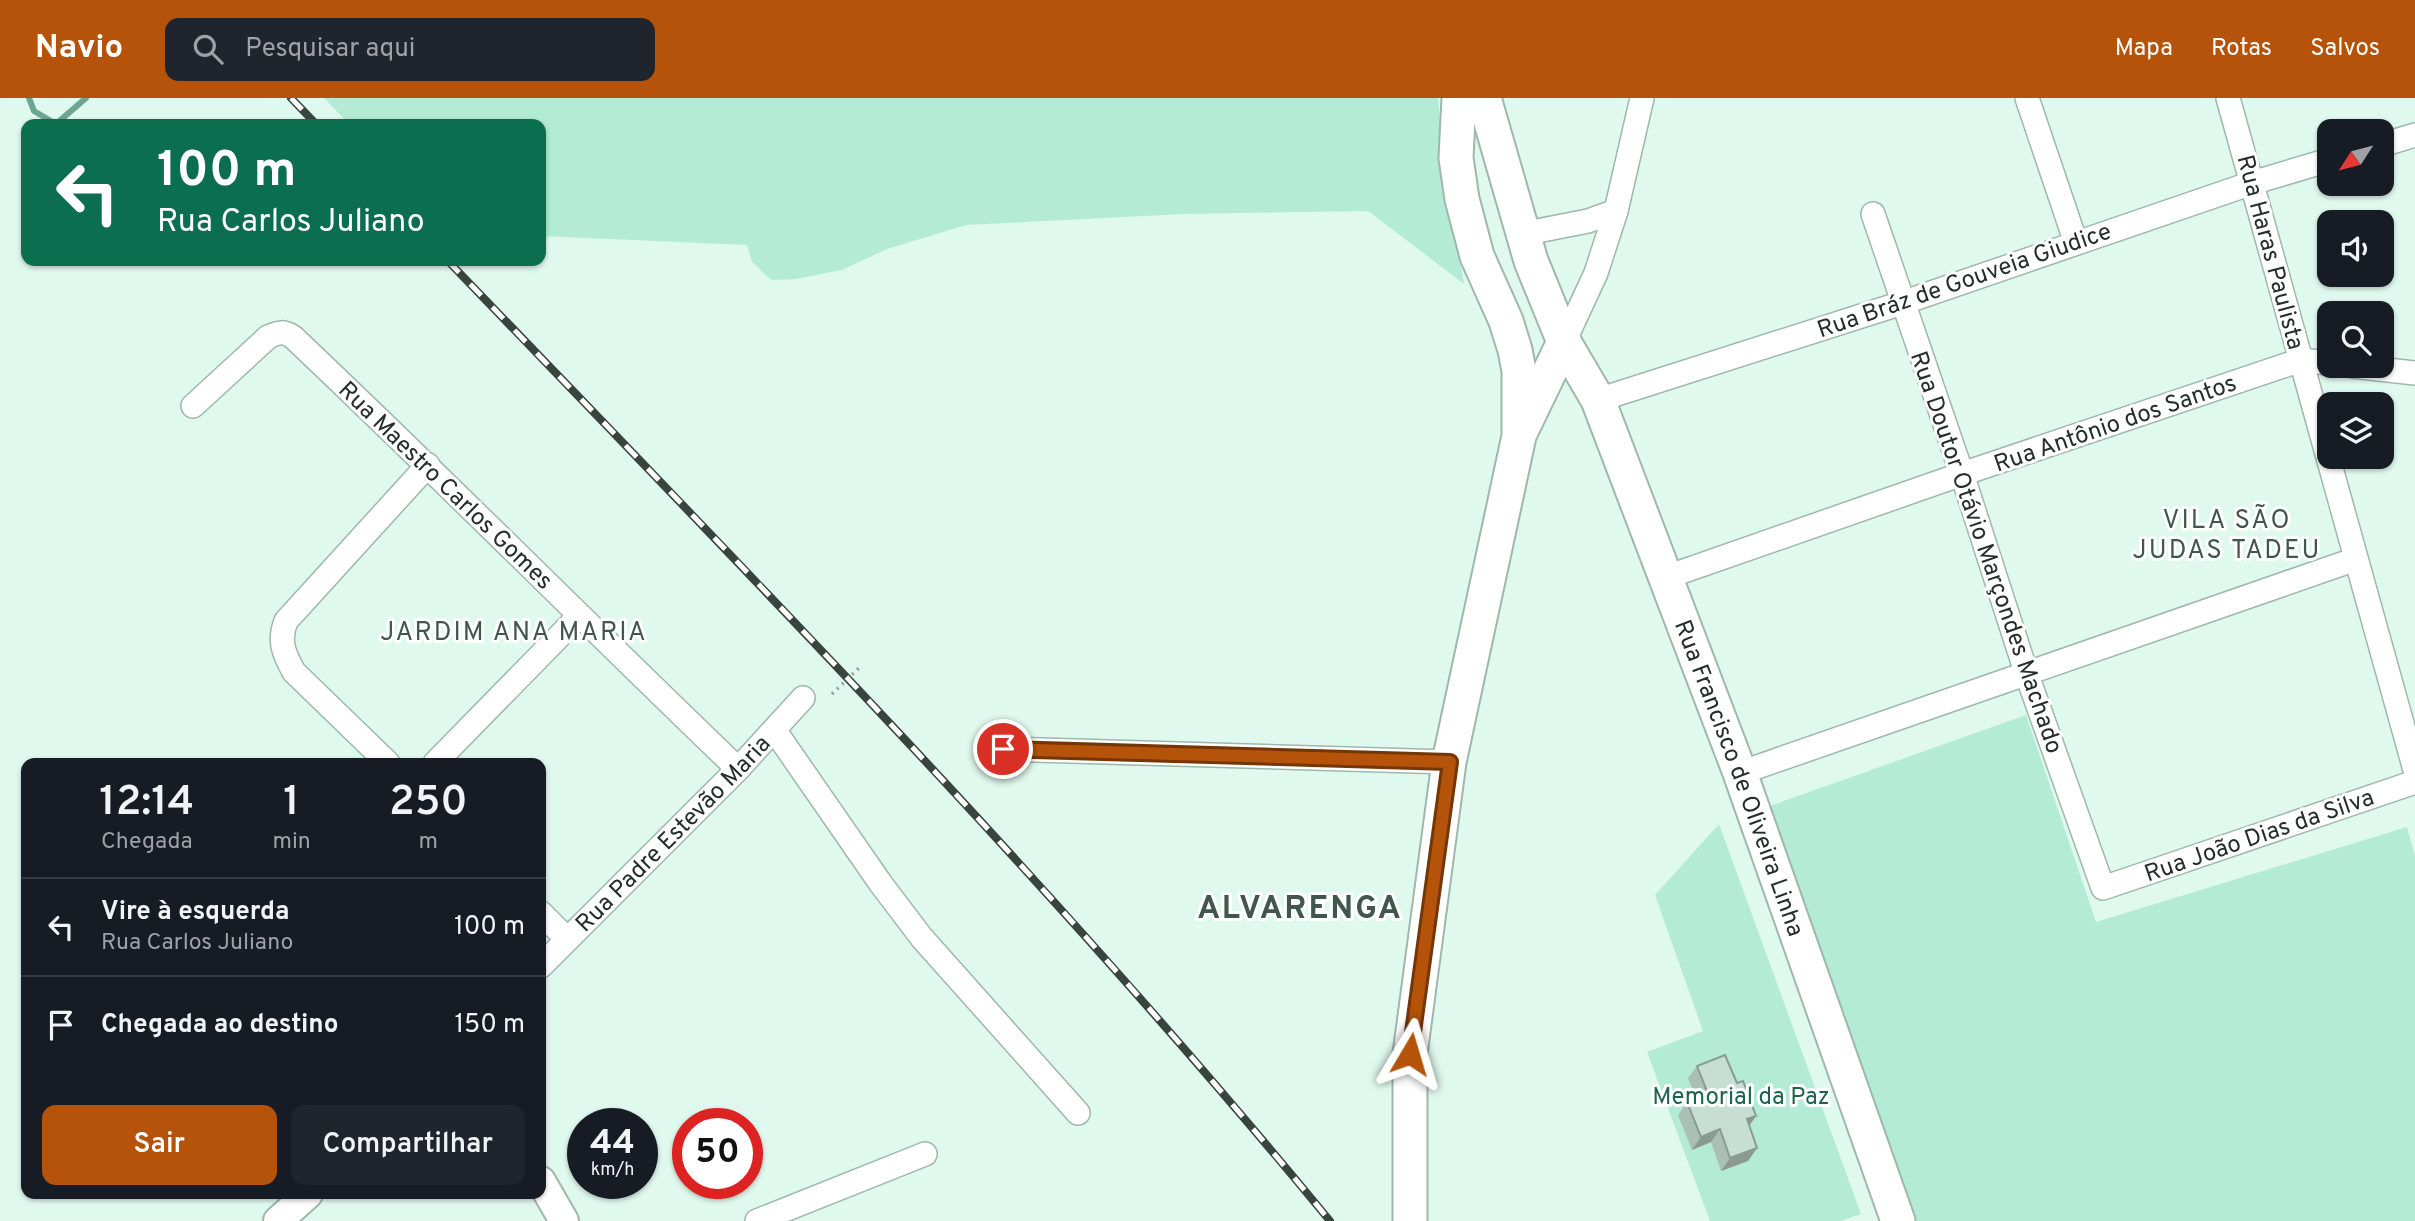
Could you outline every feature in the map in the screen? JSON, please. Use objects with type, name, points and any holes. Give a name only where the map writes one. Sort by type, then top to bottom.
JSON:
[{"type":"main road","points":[[1410,1221],[1410,1054],[1450,762],[1518,436],[1519,371],[1515,350],[1506,321],[1477,256],[1462,199],[1456,158],[1459,98]]},
{"type":"main road","name":"Rua Francisco de Oliveira Linha","points":[[1484,98],[1531,261],[1564,342],[1598,400],[1740,773],[1898,1221]]},
{"type":"main road","points":[[1477,256],[1522,234]]},
{"type":"main road","points":[[1518,436],[1534,409],[1564,342]]},
{"type":"street","points":[[1564,342],[1596,273],[1616,211],[1642,98]]},
{"type":"street","points":[[2027,98],[2076,243]]},
{"type":"street","name":"Rua Haras Paulista","points":[[2228,98],[2415,770]]},
{"type":"street","points":[[2394,141],[2415,135]]},
{"type":"street","name":"Rua Bráz de Gouveia Giudice","points":[[1598,400],[1902,303],[2252,183],[2317,164]]},
{"type":"street","points":[[1522,234],[1588,221],[1616,211]]},
{"type":"street","name":"Rua Doutor Otávio Marçondes Machado","points":[[1873,214],[2027,675],[2103,888]]},
{"type":"street","name":"Rua Maestro Carlos Gomes","points":[[193,406],[268,337],[278,332],[285,332],[293,337],[428,465],[738,769]]},
{"type":"street","name":"Rua Antônio dos Santos","points":[[1664,578],[2301,360],[2317,362]]},
{"type":"street","points":[[2394,371],[2415,373]]},
{"type":"street","points":[[383,758],[294,672],[284,654],[280,635],[286,621],[428,465]]},
{"type":"street","points":[[1740,773],[2356,559]]},
{"type":"street","points":[[440,758],[579,616]]},
{"type":"street","name":"Rua Padre Estevão Maria","points":[[546,961],[738,769],[803,698]]},
{"type":"street","points":[[775,731],[881,884],[922,938],[1078,1113]]},
{"type":"street","points":[[1003,749],[1450,762]]},
{"type":"street","name":"Rua João Dias da Silva","points":[[2103,888],[2415,782]]},
{"type":"street","points":[[546,918],[567,939]]},
{"type":"street","points":[[757,1221],[925,1154]]},
{"type":"street","points":[[546,1190],[564,1221]]},
{"type":"street","points":[[278,1221],[302,1199]]},
{"type":"path","points":[[832,694],[862,665]]},
{"type":"green space","points":[[324,98],[1438,98],[1443,152],[1464,284],[1368,211],[1184,214],[966,225],[887,249],[842,270],[796,279],[771,280],[752,262],[747,245],[546,236],[546,119],[344,119]]},
{"type":"green space","points":[[2026,715],[2096,922],[2407,827],[2415,856],[2415,1221],[1912,1221],[1767,807]]},
{"type":"green space","name":"Memorial da Paz","points":[[1719,824],[1861,1214],[1841,1221],[1710,1221],[1647,1052],[1703,1031],[1655,895]]},
{"type":"building","points":[[1725,1055],[1737,1083],[1743,1081],[1756,1116],[1747,1119],[1757,1148],[1730,1158],[1720,1129],[1701,1137],[1687,1102],[1708,1094],[1697,1066]]},
{"type":"waterway","points":[[29,98],[34,111],[48,119]]},
{"type":"waterway","points":[[62,119],[86,98]]},
{"type":"railway","points":[[291,98],[311,119]]},
{"type":"railway","points":[[453,266],[787,614],[1009,852],[1118,973],[1330,1221]]},
{"type":"district","name":"VILA SÃO JUDAS TADEU","points":[[2227,534]]},
{"type":"district","name":"JARDIM ANA MARIA","points":[[514,631]]},
{"type":"district","name":"ALVARENGA","points":[[1300,907]]},
{"type":"route","points":[[1003,749],[1450,762],[1410,1054]]}]
